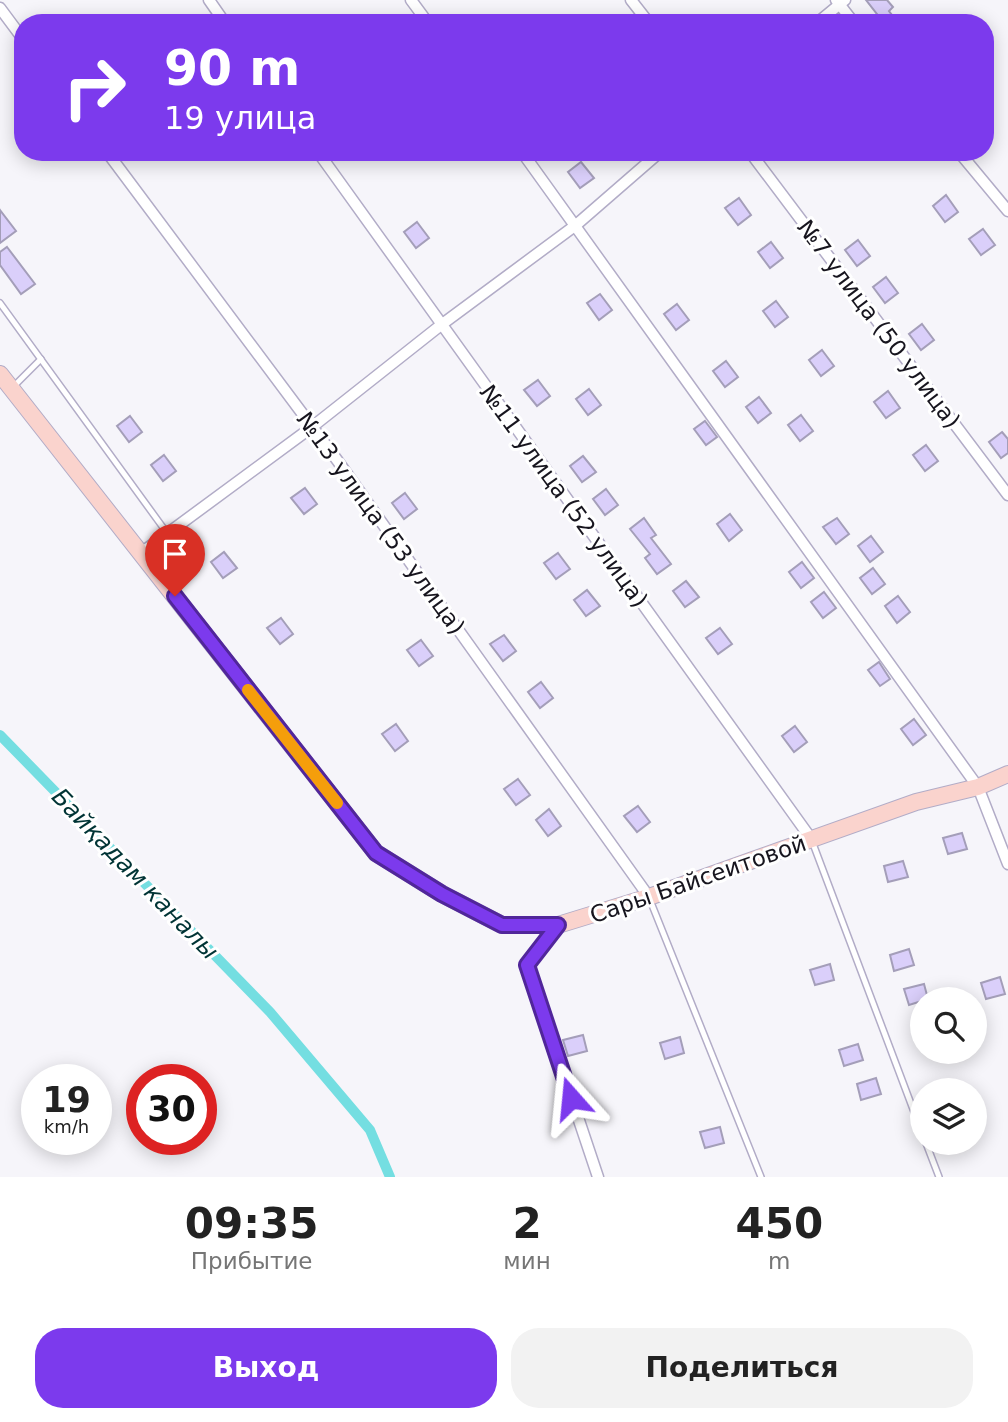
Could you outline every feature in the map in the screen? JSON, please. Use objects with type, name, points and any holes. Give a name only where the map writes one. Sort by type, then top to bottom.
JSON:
[{"type":"street","points":[[631,0],[642,14]]},
{"type":"street","points":[[827,14],[840,2]]},
{"type":"street","points":[[0,8],[14,27]]},
{"type":"street","name":"№13 улица (53 улица)","points":[[114,161],[312,428],[649,898]]},
{"type":"street","name":"№11 улица (52 улица)","points":[[324,161],[811,840]]},
{"type":"street","points":[[530,161],[978,787],[1008,864]]},
{"type":"street","points":[[141,553],[312,428],[441,325],[576,225],[650,161]]},
{"type":"street","name":"№7 улица (50 улица)","points":[[757,161],[1008,495]]},
{"type":"street","points":[[966,161],[1008,211]]},
{"type":"street","name":"Сары Байсеитовой","points":[[0,373],[376,853],[442,894],[502,925],[558,925],[649,898],[916,802],[978,787],[1008,774]]},
{"type":"street","points":[[558,925],[527,965],[598,1177]]},
{"type":"lane","points":[[0,303],[167,533]]},
{"type":"lane","points":[[11,388],[41,359]]},
{"type":"lane","points":[[811,840],[910,1101]]},
{"type":"lane","points":[[649,898],[761,1177]]},
{"type":"lane","points":[[931,1155],[939,1177]]},
{"type":"building","points":[[866,0],[887,0],[893,7],[889,11],[891,14],[877,14]]},
{"type":"building","points":[[581,162],[594,178],[580,188],[568,172]]},
{"type":"building","points":[[946,195],[958,212],[945,222],[933,206]]},
{"type":"building","points":[[739,198],[751,215],[738,225],[725,208]]},
{"type":"building","points":[[0,210],[16,231],[0,243]]},
{"type":"building","points":[[417,222],[429,238],[416,248],[404,232]]},
{"type":"building","points":[[983,229],[995,245],[981,255],[969,239]]},
{"type":"building","points":[[858,240],[870,256],[857,266],[845,250]]},
{"type":"building","points":[[771,242],[783,258],[770,268],[758,252]]},
{"type":"building","points":[[7,247],[35,284],[21,294],[0,265],[0,252]]},
{"type":"building","points":[[886,277],[898,293],[885,303],[873,287]]},
{"type":"building","points":[[600,294],[612,310],[599,320],[587,303]]},
{"type":"building","points":[[776,301],[788,317],[775,327],[763,311]]},
{"type":"building","points":[[677,304],[689,320],[676,330],[664,314]]},
{"type":"building","points":[[922,324],[934,340],[921,350],[909,334]]},
{"type":"building","points":[[822,350],[834,366],[821,376],[809,360]]},
{"type":"building","points":[[726,361],[738,377],[725,387],[713,371]]},
{"type":"building","points":[[538,380],[550,396],[537,406],[524,390]]},
{"type":"building","points":[[589,389],[601,405],[588,415],[576,399]]},
{"type":"building","points":[[888,391],[900,408],[886,418],[874,402]]},
{"type":"building","points":[[759,397],[771,413],[758,423],[746,407]]},
{"type":"building","points":[[801,415],[813,431],[800,441],[788,425]]},
{"type":"building","points":[[130,416],[142,432],[129,442],[117,426]]},
{"type":"building","points":[[705,421],[717,437],[706,445],[694,429]]},
{"type":"building","points":[[1002,432],[1008,439],[1008,453],[1001,458],[989,442]]},
{"type":"building","points":[[926,445],[938,461],[925,471],[913,455]]},
{"type":"building","points":[[164,455],[176,471],[163,481],[151,465]]},
{"type":"building","points":[[583,456],[596,472],[582,482],[570,466]]},
{"type":"building","points":[[305,488],[317,504],[304,514],[291,498]]},
{"type":"building","points":[[606,489],[618,505],[605,515],[593,499]]},
{"type":"building","points":[[405,493],[417,509],[404,519],[392,503]]},
{"type":"building","points":[[730,514],[742,530],[729,541],[717,524]]},
{"type":"building","points":[[644,518],[656,535],[651,538],[671,564],[657,574],[645,558],[650,554],[630,529]]},
{"type":"building","points":[[837,518],[849,534],[836,544],[823,527]]},
{"type":"building","points":[[871,536],[883,552],[870,562],[858,546]]},
{"type":"building","points":[[224,552],[237,568],[223,578],[211,562]]},
{"type":"building","points":[[558,553],[570,569],[556,579],[544,563]]},
{"type":"building","points":[[802,562],[814,578],[801,588],[789,572]]},
{"type":"building","points":[[873,568],[885,584],[872,594],[860,578]]},
{"type":"building","points":[[686,581],[699,597],[685,607],[673,591]]},
{"type":"building","points":[[587,590],[600,606],[586,616],[574,600]]},
{"type":"building","points":[[824,592],[836,608],[823,618],[811,602]]},
{"type":"building","points":[[898,596],[910,612],[897,623],[885,606]]},
{"type":"building","points":[[281,618],[293,634],[280,644],[267,628]]},
{"type":"building","points":[[720,628],[732,644],[718,654],[706,638]]},
{"type":"building","points":[[504,635],[516,651],[503,661],[490,644]]},
{"type":"building","points":[[421,640],[433,656],[419,666],[407,650]]},
{"type":"building","points":[[879,662],[890,679],[880,686],[868,670]]},
{"type":"building","points":[[541,682],[553,698],[540,708],[528,692]]},
{"type":"building","points":[[914,719],[926,735],[913,745],[901,729]]},
{"type":"building","points":[[396,724],[408,741],[395,751],[382,734]]},
{"type":"building","points":[[795,726],[807,742],[794,752],[782,736]]},
{"type":"building","points":[[518,779],[530,795],[516,805],[504,789]]},
{"type":"building","points":[[638,806],[650,822],[637,832],[624,816]]},
{"type":"building","points":[[549,809],[561,826],[548,836],[536,820]]},
{"type":"building","points":[[962,833],[967,849],[948,854],[943,838]]},
{"type":"building","points":[[903,861],[908,877],[888,882],[884,866]]},
{"type":"building","points":[[909,949],[914,965],[894,971],[890,955]]},
{"type":"building","points":[[830,964],[834,980],[815,985],[810,970]]},
{"type":"building","points":[[1000,977],[1005,994],[987,999],[987,987],[982,987],[981,983]]},
{"type":"building","points":[[910,988],[910,1005],[909,1005],[904,989]]},
{"type":"building","points":[[583,1035],[587,1051],[568,1056],[563,1040]]},
{"type":"building","points":[[680,1037],[684,1053],[665,1059],[660,1043]]},
{"type":"building","points":[[858,1044],[863,1060],[844,1066],[839,1050]]},
{"type":"building","points":[[876,1078],[881,1094],[861,1100],[857,1084]]},
{"type":"building","points":[[720,1127],[724,1143],[705,1148],[700,1132]]},
{"type":"waterway","name":"Байқадам каналы","points":[[0,735],[270,1012],[370,1130],[390,1177]]},
{"type":"slow traffic","points":[[248,690],[337,803]]},
{"type":"route","points":[[175,596],[376,853],[442,894],[502,925],[558,925],[527,965],[571,1098]]}]
